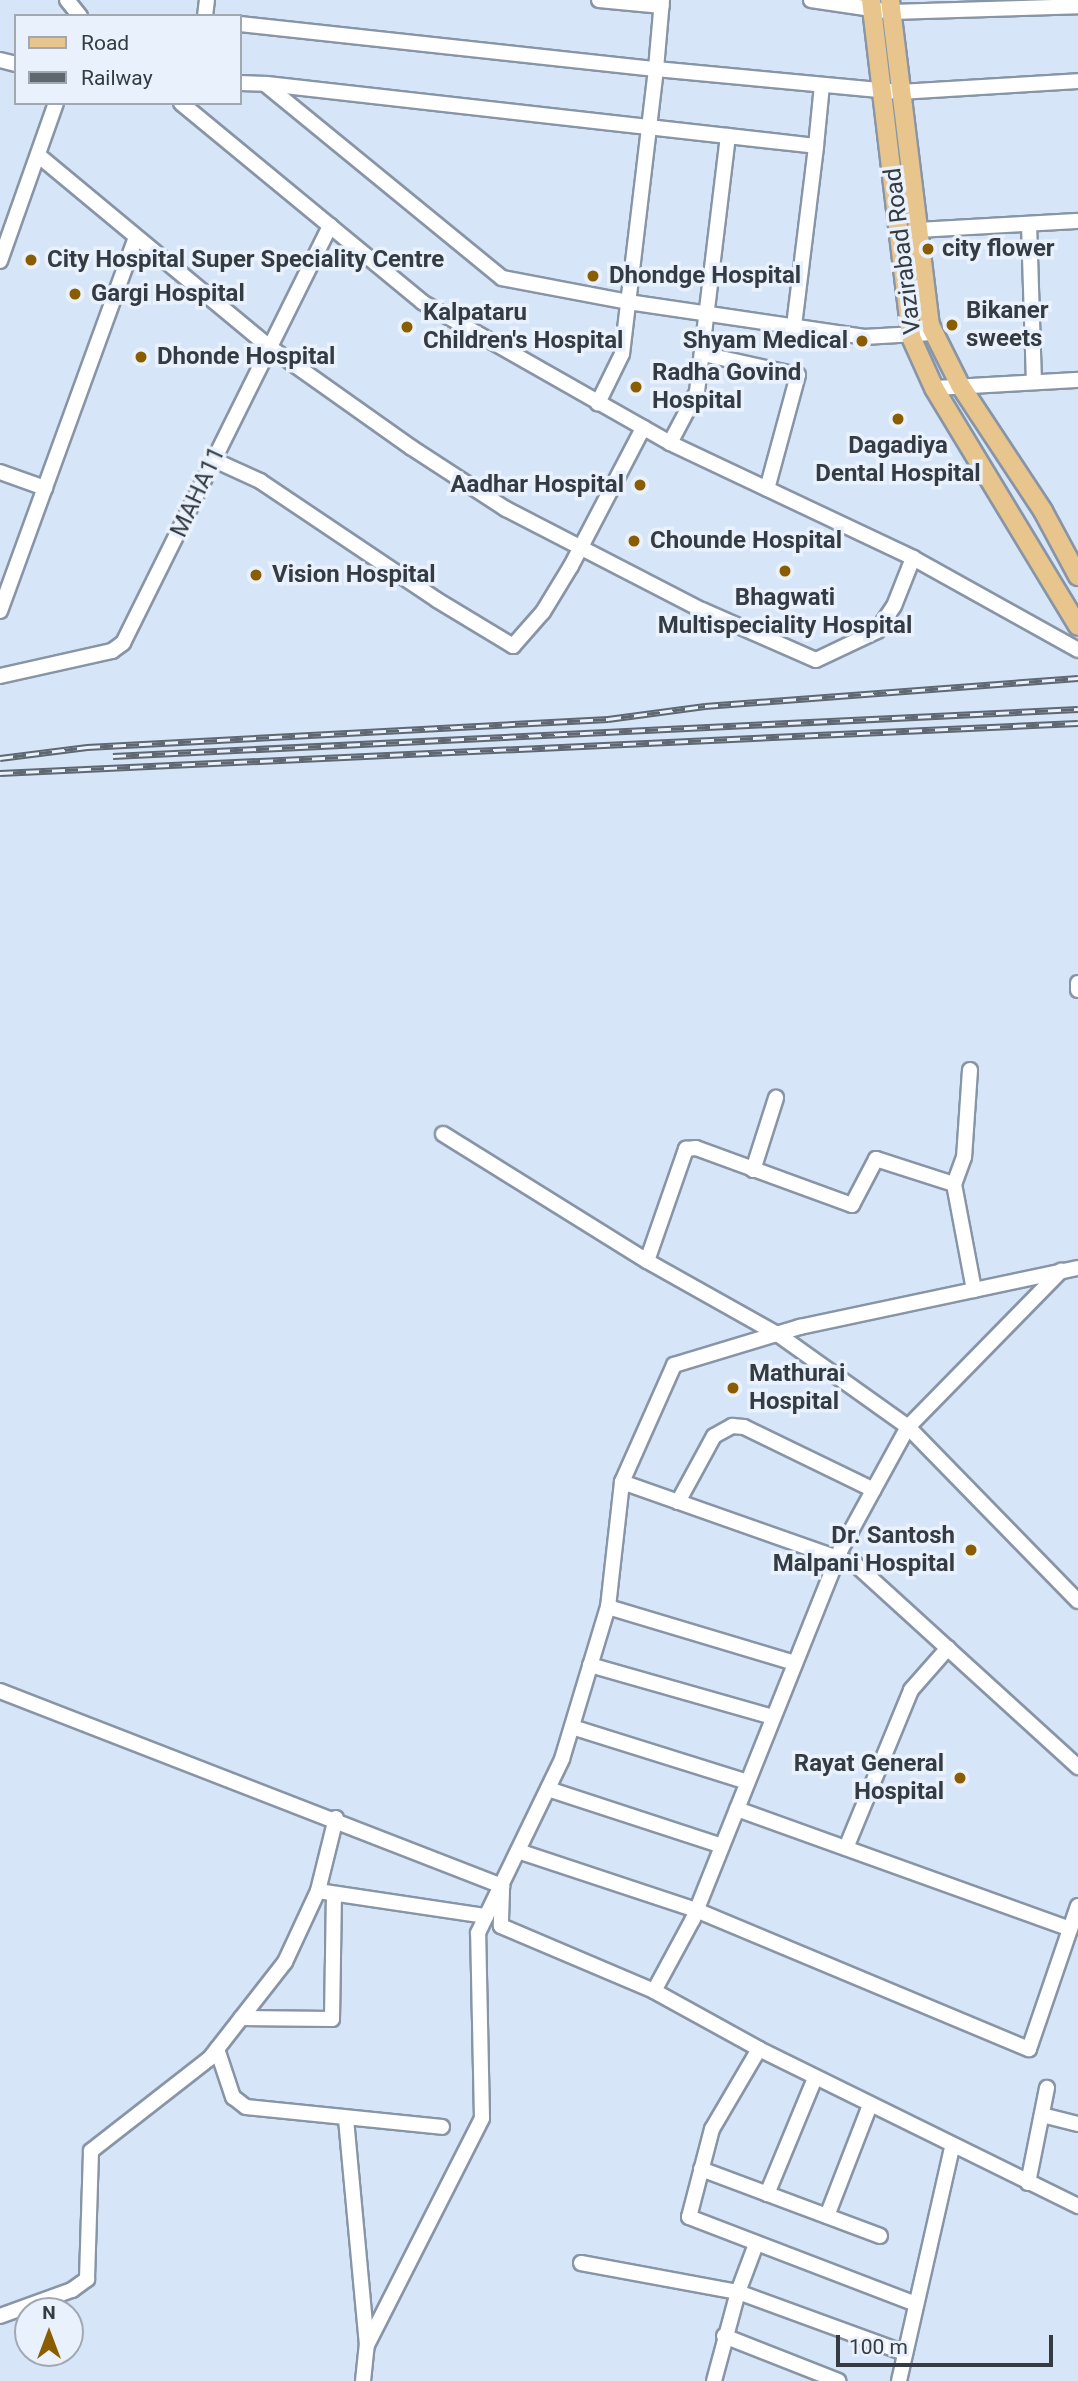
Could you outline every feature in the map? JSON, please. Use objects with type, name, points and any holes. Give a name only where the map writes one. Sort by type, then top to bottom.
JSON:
[{"type":"main road","name":"Vazirabad Road","points":[[871,4],[892,91],[933,333],[960,385],[1043,511],[1078,576]]},
{"type":"main road","name":"Vazirabad Road","points":[[891,6],[892,91],[911,337],[934,388],[1078,626]]},
{"type":"street","points":[[67,0],[78,14]]},
{"type":"street","points":[[598,403],[622,354],[662,3],[599,0]]},
{"type":"street","points":[[811,0],[891,6],[1078,6]]},
{"type":"street","points":[[242,23],[656,69],[892,91],[1078,81]]},
{"type":"street","points":[[242,83],[816,146]]},
{"type":"street","points":[[265,84],[502,278],[628,302],[864,337],[911,337],[933,333]]},
{"type":"street","points":[[794,326],[822,85]]},
{"type":"street","points":[[0,261],[55,105]]},
{"type":"street","points":[[183,105],[422,302],[670,443],[913,558],[1078,650]]},
{"type":"street","points":[[670,443],[697,392],[709,314],[729,136]]},
{"type":"street","points":[[38,155],[268,346],[506,509],[702,610],[816,660],[877,631],[894,606],[913,558]]},
{"type":"street","points":[[916,230],[1078,221]]},
{"type":"street","points":[[1029,224],[1034,382]]},
{"type":"street","name":"MAHA11","points":[[0,676],[119,648],[330,226]]},
{"type":"street","points":[[0,611],[136,237]]},
{"type":"street","points":[[703,354],[798,375],[767,489]]},
{"type":"street","points":[[934,388],[1078,380]]},
{"type":"street","points":[[214,460],[260,481],[437,600],[513,646],[543,612],[643,428]]},
{"type":"street","points":[[0,472],[45,488]]},
{"type":"street","points":[[1078,984],[1078,990]]},
{"type":"street","points":[[970,1070],[965,1153],[954,1184],[974,1290]]},
{"type":"street","points":[[753,1170],[776,1098]]},
{"type":"street","points":[[443,1134],[647,1261],[779,1335],[908,1427],[1078,1601]]},
{"type":"street","points":[[647,1261],[684,1152],[696,1148],[852,1205],[876,1159],[954,1184]]},
{"type":"street","points":[[368,2345],[482,2118],[478,1933],[548,1788],[572,1727],[608,1607],[622,1482],[674,1365],[779,1335],[1078,1268]]},
{"type":"street","points":[[654,1991],[696,1910],[837,1559],[908,1427],[1061,1271]]},
{"type":"street","points":[[678,1502],[714,1436],[732,1426],[744,1427],[874,1490]]},
{"type":"street","points":[[622,1482],[855,1564],[1078,1767]]},
{"type":"street","points":[[608,1607],[795,1663]]},
{"type":"street","points":[[846,1848],[911,1690],[948,1648]]},
{"type":"street","points":[[590,1665],[773,1717]]},
{"type":"street","points":[[0,1691],[71,1721],[335,1818],[502,1886]]},
{"type":"street","points":[[572,1727],[748,1782]]},
{"type":"street","points":[[548,1788],[722,1846]]},
{"type":"street","points":[[737,1809],[1070,1929]]},
{"type":"street","points":[[0,2316],[72,2290],[87,2279],[91,2151],[203,2066],[289,1955],[318,1891],[335,1818]]},
{"type":"street","points":[[518,1851],[696,1910],[1028,2049],[1078,1906]]},
{"type":"street","points":[[502,1886],[501,1926],[654,1991],[759,2049],[952,2147],[1078,2206]]},
{"type":"street","points":[[318,1891],[486,1916]]},
{"type":"street","points":[[241,2018],[332,2020],[334,1895]]},
{"type":"street","points":[[217,2049],[238,2103],[346,2119],[442,2127]]},
{"type":"street","points":[[759,2049],[712,2129],[688,2217],[916,2304]]},
{"type":"street","points":[[767,2194],[816,2078]]},
{"type":"street","points":[[1028,2183],[1047,2088]]},
{"type":"street","points":[[827,2216],[870,2105]]},
{"type":"street","points":[[1042,2115],[1078,2124]]},
{"type":"street","points":[[346,2119],[368,2345],[363,2381]]},
{"type":"street","points":[[899,2381],[952,2147]]},
{"type":"street","points":[[701,2169],[880,2236]]},
{"type":"street","points":[[714,2381],[724,2336],[756,2244]]},
{"type":"street","points":[[580,2263],[738,2292],[905,2353]]},
{"type":"street","points":[[724,2336],[838,2381]]},
{"type":"railway","points":[[0,758],[87,747],[608,719],[705,706],[1078,678]]},
{"type":"railway","points":[[113,756],[1078,709]]},
{"type":"railway","points":[[0,773],[1078,723]]},
{"type":"place","name":"city flower","points":[[928,249]]},
{"type":"place","name":"City Hospital Super Speciality Centre","points":[[31,260]]},
{"type":"place","name":"Dhondge Hospital","points":[[593,276]]},
{"type":"place","name":"Gargi Hospital","points":[[75,294]]},
{"type":"place","name":"Bikaner sweets","points":[[952,325]]},
{"type":"place","name":"Kalpataru Children's Hospital","points":[[407,327]]},
{"type":"place","name":"Shyam Medical","points":[[862,341]]},
{"type":"place","name":"Dhonde Hospital","points":[[141,357]]},
{"type":"place","name":"Radha Govind Hospital","points":[[636,387]]},
{"type":"place","name":"Dagadiya Dental Hospital","points":[[898,419]]},
{"type":"place","name":"Aadhar Hospital","points":[[640,485]]},
{"type":"place","name":"Chounde Hospital","points":[[634,541]]},
{"type":"place","name":"Bhagwati Multispeciality Hospital","points":[[785,571]]},
{"type":"place","name":"Vision Hospital","points":[[256,575]]},
{"type":"place","name":"Mathurai Hospital","points":[[733,1388]]},
{"type":"place","name":"Dr. Santosh Malpani Hospital","points":[[971,1550]]},
{"type":"place","name":"Rayat General Hospital","points":[[960,1778]]}]
